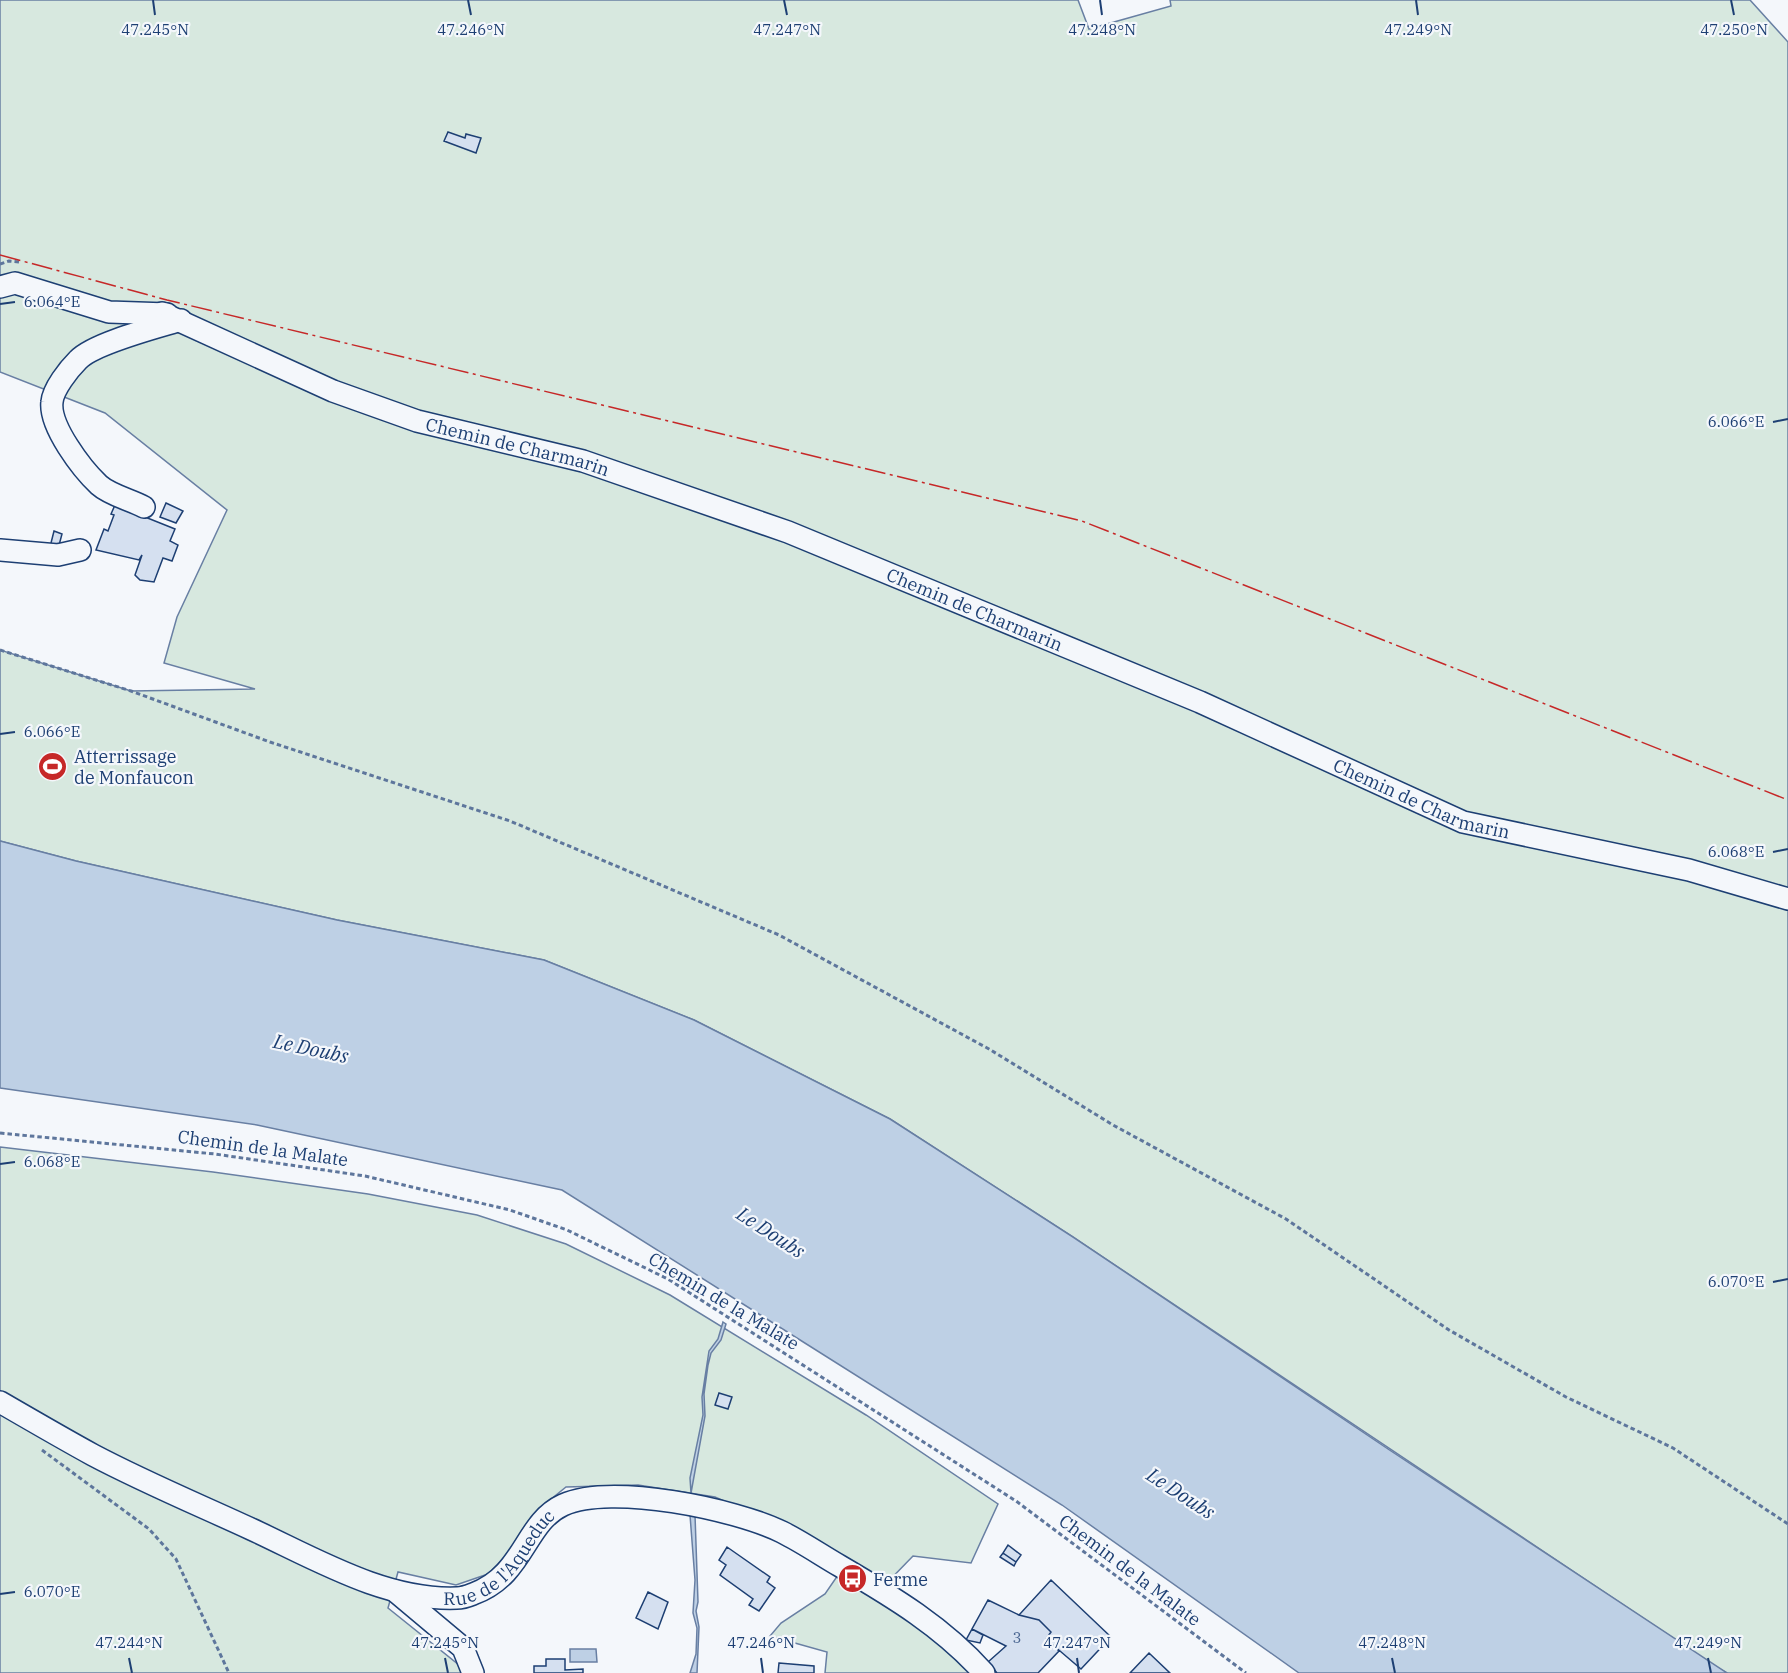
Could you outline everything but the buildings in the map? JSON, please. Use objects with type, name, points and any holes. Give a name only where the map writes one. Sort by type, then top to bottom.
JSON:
[{"type":"street","points":[[0,287],[15,283],[108,312],[170,316]]},
{"type":"street","points":[[144,507],[100,486],[73,454],[56,423],[52,402],[60,385],[79,358],[170,316]]},
{"type":"street","name":"Chemin de Charmarin","points":[[170,316],[333,391],[406,417],[583,461],[788,532],[1200,702],[1463,822],[1689,870],[1788,899]]},
{"type":"street","points":[[0,550],[58,555],[80,550]]},
{"type":"street","name":"Rue de l'Aqueduc","points":[[0,1402],[105,1461],[336,1568],[395,1590],[460,1599],[488,1589],[513,1567],[545,1517],[563,1505],[597,1496],[655,1498],[725,1514],[781,1531],[924,1618],[962,1648],[984,1673]]},
{"type":"street","points":[[395,1590],[463,1648],[473,1673]]},
{"type":"path","points":[[0,650],[131,691],[270,742],[510,821],[779,935],[989,1049],[1113,1125],[1286,1219],[1449,1330],[1566,1397],[1673,1448],[1788,1524]]},
{"type":"path","name":"Chemin de la Malate","points":[[0,1133],[204,1153],[365,1176],[478,1201],[567,1230],[668,1279],[1016,1501],[1246,1673]]},
{"type":"path","points":[[31,1420],[33,1444],[149,1529],[176,1559],[229,1673]]},
{"type":"shaded area","points":[[0,0],[1078,0],[1089,29],[1171,6],[1170,0],[1750,0],[1788,42],[1788,1673],[1727,1673],[1718,1668],[1073,1237],[890,1119],[694,1020],[544,960],[337,920],[76,861],[0,841],[0,650],[131,691],[255,689],[164,663],[177,617],[227,510],[105,413],[0,372]]},
{"type":"shaded area","points":[[0,1147],[213,1172],[368,1194],[477,1215],[566,1244],[670,1295],[866,1415],[998,1504],[971,1563],[913,1556],[880,1590],[984,1673],[825,1673],[827,1652],[770,1636],[781,1623],[825,1594],[847,1562],[783,1527],[715,1497],[638,1485],[566,1487],[539,1509],[516,1545],[488,1574],[456,1585],[398,1572],[388,1608],[469,1673],[0,1673]]},
{"type":"water","name":"Le Doubs","points":[[0,841],[76,861],[337,920],[544,960],[694,1020],[890,1119],[1073,1237],[1727,1673],[1299,1673],[1062,1505],[562,1190],[257,1125],[0,1088]]},
{"type":"water","points":[[723,1322],[726,1324],[721,1340],[711,1353],[708,1365],[704,1394],[705,1416],[691,1493],[690,1478],[703,1415],[702,1397],[709,1351],[718,1339]]},
{"type":"water","points":[[690,1515],[695,1515],[698,1602],[696,1611],[699,1627],[697,1673],[690,1673],[696,1654],[697,1628],[693,1613],[695,1580]]},
{"type":"water","points":[[570,1649],[596,1649],[597,1662],[570,1662]]},
{"type":"power","points":[[0,255],[167,300],[1082,521],[1788,800]]},
{"type":"place","name":"Atterrissage de Monfaucon","points":[[53,766]]},
{"type":"place","name":"Ferme","points":[[852,1579]]}]
